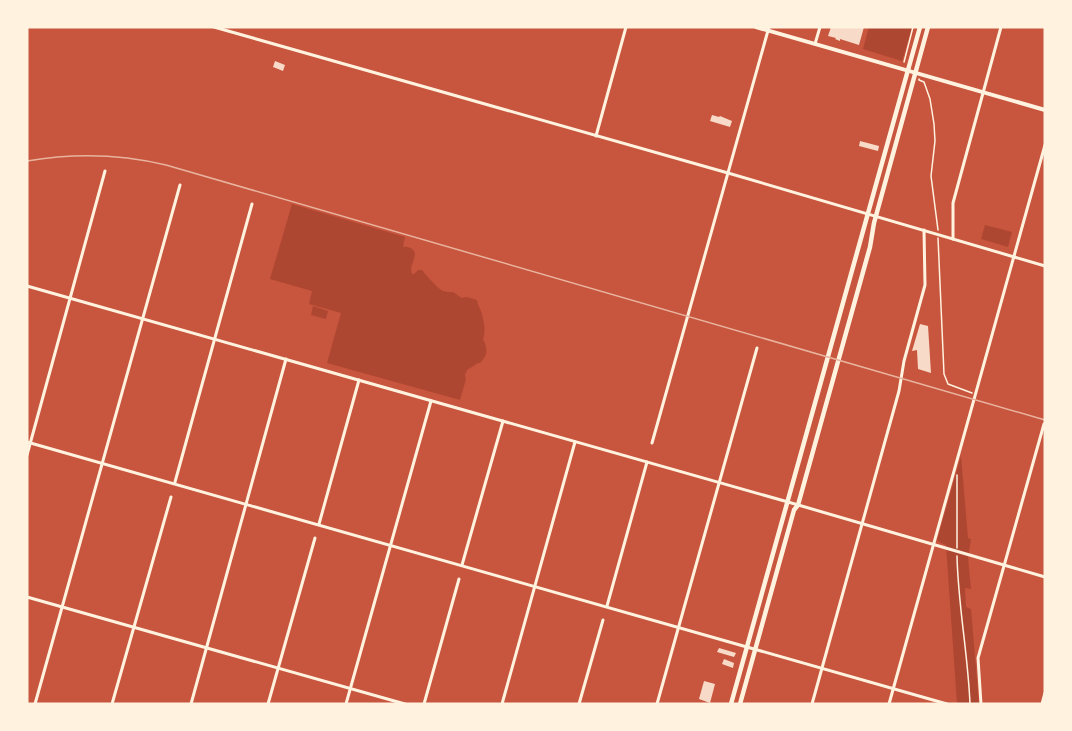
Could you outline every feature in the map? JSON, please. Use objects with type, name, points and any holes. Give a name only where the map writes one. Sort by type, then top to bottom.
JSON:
[{"type":"main road","points":[[731,704],[920,27]]},
{"type":"main road","points":[[740,704],[870,246],[875,216],[928,27]]},
{"type":"street","points":[[214,27],[1045,266]]},
{"type":"street","points":[[596,136],[626,27]]},
{"type":"street","points":[[756,27],[1045,110]]},
{"type":"street","points":[[815,44],[820,27]]},
{"type":"street","points":[[953,239],[953,202],[1001,27]]},
{"type":"street","points":[[652,443],[768,29]]},
{"type":"street","points":[[888,704],[1045,145]]},
{"type":"street","points":[[27,454],[105,171]]},
{"type":"street","points":[[35,704],[180,184]]},
{"type":"street","points":[[174,483],[252,204]]},
{"type":"street","points":[[812,704],[899,392],[904,361],[925,285],[924,230]]},
{"type":"street","points":[[27,286],[1045,577]]},
{"type":"street","points":[[657,704],[757,348]]},
{"type":"street","points":[[191,704],[286,359]]},
{"type":"street","points":[[318,524],[359,380]]},
{"type":"street","points":[[346,704],[431,401]]},
{"type":"street","points":[[462,565],[503,421]]},
{"type":"street","points":[[981,704],[978,658],[1044,424]]},
{"type":"street","points":[[29,442],[947,704]]},
{"type":"street","points":[[502,704],[575,442]]},
{"type":"street","points":[[607,606],[647,462]]},
{"type":"street","points":[[112,704],[171,497]]},
{"type":"street","points":[[268,704],[315,538]]},
{"type":"street","points":[[424,704],[459,579]]},
{"type":"street","points":[[27,597],[405,704]]},
{"type":"street","points":[[579,704],[603,620]]},
{"type":"street","points":[[1042,704],[1045,693]]},
{"type":"path","points":[[903,61],[913,27]]},
{"type":"path","points":[[919,80],[924,82],[929,94],[934,124],[931,176],[937,227]]},
{"type":"path","points":[[938,241],[944,374],[948,384],[975,394]]},
{"type":"path","points":[[956,462],[957,547]]},
{"type":"path","points":[[957,554],[970,704]]},
{"type":"shaded area","points":[[869,27],[912,27],[902,61],[863,49]]},
{"type":"shaded area","points":[[292,204],[405,237],[403,247],[410,248],[415,253],[412,274],[422,270],[443,291],[453,292],[462,298],[477,300],[484,323],[483,339],[486,352],[480,363],[467,370],[460,400],[327,363],[341,313],[309,304],[312,291],[270,279]]},
{"type":"shaded area","points":[[985,225],[1012,232],[1008,247],[981,239]]},
{"type":"shaded area","points":[[313,306],[328,311],[326,319],[311,315]]},
{"type":"shaded area","points":[[961,456],[968,538],[971,539],[968,558],[971,589],[965,588],[966,607],[971,609],[979,704],[957,704],[946,545],[937,540]]},
{"type":"building","points":[[831,27],[864,27],[859,45],[828,36]]},
{"type":"building","points":[[275,61],[285,65],[283,71],[273,67]]},
{"type":"building","points":[[712,115],[732,121],[730,127],[710,121]]},
{"type":"building","points":[[860,141],[879,146],[878,151],[859,146]]},
{"type":"building","points":[[920,324],[928,326],[931,373],[918,369],[917,350],[912,351]]},
{"type":"building","points":[[719,648],[736,653],[734,657],[717,652]]},
{"type":"building","points":[[724,659],[734,663],[733,668],[722,664]]},
{"type":"building","points":[[704,681],[715,684],[710,703],[699,699]]},
{"type":"railway","points":[[27,161],[97,156],[166,165],[1045,420]]}]
